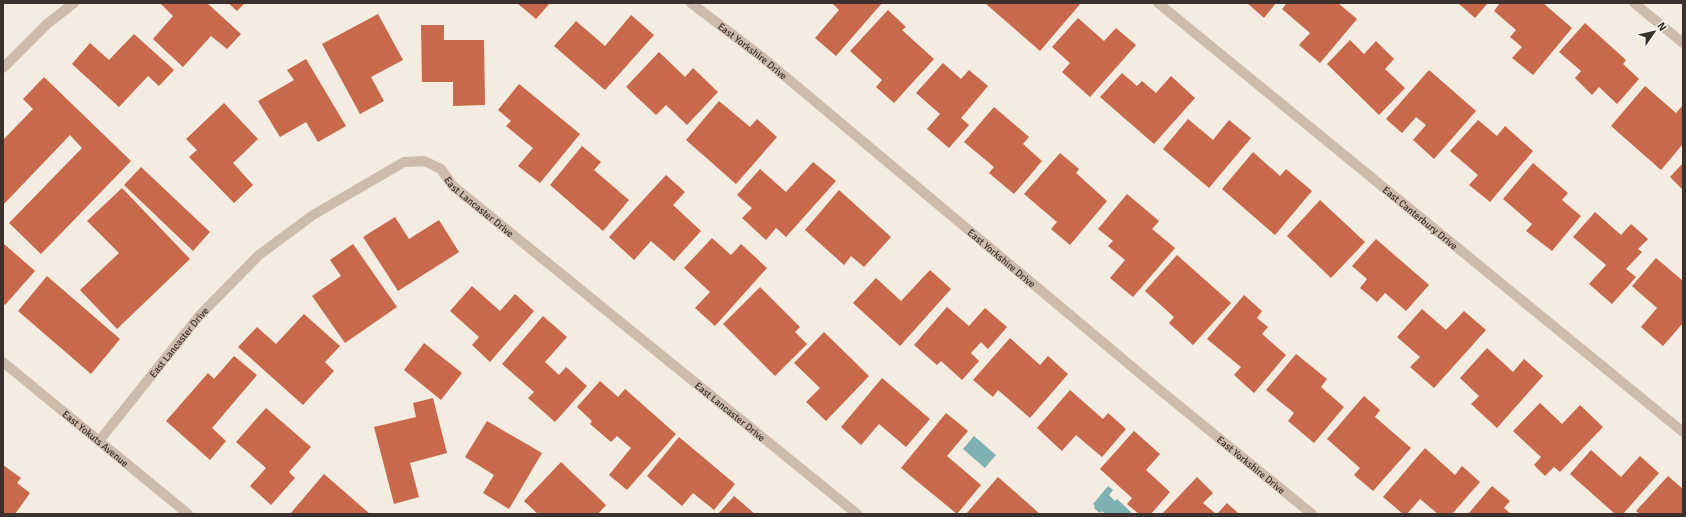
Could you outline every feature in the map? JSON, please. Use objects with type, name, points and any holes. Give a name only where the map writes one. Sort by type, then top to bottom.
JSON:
[{"type":"street","points":[[3,68],[47,24],[74,3]]},
{"type":"street","name":"East Yorkshire Drive","points":[[691,3],[762,57],[1155,386],[1312,514]]},
{"type":"street","name":"East Canterbury Drive","points":[[1158,3],[1683,432]]},
{"type":"street","points":[[1634,3],[1683,43]]},
{"type":"street","name":"East Lancaster Drive","points":[[99,441],[199,316],[260,255],[313,215],[404,162],[424,161],[441,170],[453,186],[857,514]]},
{"type":"street","name":"East Yokuts Avenue","points":[[3,362],[188,514]]},
{"type":"water","points":[[974,436],[996,455],[985,468],[963,449]]},
{"type":"water","points":[[1108,486],[1113,490],[1109,495],[1115,501],[1117,499],[1133,514],[1105,514],[1102,511],[1100,513],[1094,508],[1095,506],[1093,504]]},
{"type":"building","points":[[160,3],[207,3],[241,34],[227,49],[211,36],[183,67],[153,39],[173,16]]},
{"type":"building","points":[[228,3],[245,3],[237,11]]},
{"type":"building","points":[[517,3],[550,3],[536,19]]},
{"type":"building","points":[[832,3],[882,3],[836,56],[815,38],[839,10]]},
{"type":"building","points":[[1081,3],[1040,51],[986,4]]},
{"type":"building","points":[[1247,3],[1276,3],[1264,18]]},
{"type":"building","points":[[1287,3],[1338,3],[1357,19],[1320,63],[1299,45],[1310,33],[1282,9]]},
{"type":"building","points":[[1458,3],[1488,3],[1475,18]]},
{"type":"building","points":[[1500,3],[1543,3],[1572,28],[1533,75],[1512,58],[1522,47],[1510,37],[1516,30],[1494,11]]},
{"type":"building","points":[[888,10],[906,27],[902,30],[934,59],[894,103],[876,87],[882,80],[850,51]]},
{"type":"building","points":[[378,14],[403,60],[371,77],[384,101],[360,114],[322,44]]},
{"type":"building","points":[[631,15],[654,35],[605,90],[554,46],[576,21],[605,46]]},
{"type":"building","points":[[1078,18],[1104,41],[1116,28],[1136,45],[1090,97],[1062,72],[1070,63],[1052,47]]},
{"type":"building","points":[[1585,23],[1626,60],[1623,64],[1639,79],[1617,104],[1599,87],[1592,95],[1575,78],[1581,71],[1559,52]]},
{"type":"building","points":[[421,25],[444,25],[444,40],[484,40],[485,105],[453,106],[453,82],[422,82]]},
{"type":"building","points":[[134,34],[174,70],[159,86],[148,76],[119,107],[72,64],[90,43],[109,60]]},
{"type":"building","points":[[1350,40],[1364,54],[1376,41],[1394,59],[1385,69],[1405,88],[1379,115],[1327,64]]},
{"type":"building","points":[[659,52],[685,77],[693,68],[718,92],[687,125],[666,105],[656,115],[626,87]]},
{"type":"building","points":[[306,59],[346,126],[318,142],[306,122],[280,137],[258,101],[294,80],[287,70]]},
{"type":"building","points":[[943,63],[961,79],[969,70],[988,86],[961,118],[969,125],[949,148],[927,129],[940,114],[916,93]]},
{"type":"building","points":[[1429,70],[1476,111],[1434,159],[1413,140],[1426,125],[1416,117],[1402,133],[1386,119]]},
{"type":"building","points":[[1122,73],[1137,86],[1142,81],[1156,93],[1171,76],[1195,98],[1154,144],[1100,97]]},
{"type":"building","points":[[44,77],[131,161],[41,254],[9,223],[82,148],[70,135],[3,205],[3,140],[33,109],[23,99]]},
{"type":"building","points":[[519,84],[580,134],[540,183],[518,166],[533,148],[506,126],[511,121],[498,110]]},
{"type":"building","points":[[1645,86],[1676,113],[1683,105],[1683,144],[1661,170],[1611,126]]},
{"type":"building","points":[[719,101],[750,127],[757,119],[777,137],[736,184],[686,140]]},
{"type":"building","points":[[224,103],[258,139],[233,163],[253,185],[234,203],[189,157],[197,150],[186,139]]},
{"type":"building","points":[[994,107],[1029,137],[1023,144],[1042,161],[1014,194],[989,173],[994,167],[964,142]]},
{"type":"building","points":[[1188,119],[1213,140],[1229,120],[1251,138],[1209,188],[1163,149]]},
{"type":"building","points":[[1478,120],[1497,136],[1505,126],[1533,151],[1490,202],[1469,185],[1478,175],[1450,151]]},
{"type":"building","points":[[582,146],[601,162],[594,170],[629,200],[603,231],[550,185]]},
{"type":"building","points":[[1253,152],[1280,176],[1286,169],[1312,191],[1275,235],[1222,189]]},
{"type":"building","points":[[1060,153],[1079,169],[1076,173],[1107,201],[1070,245],[1051,229],[1057,222],[1024,194]]},
{"type":"building","points":[[813,162],[836,181],[786,237],[776,228],[766,240],[742,218],[752,208],[737,195],[760,169],[786,192]]},
{"type":"building","points":[[1533,163],[1568,193],[1562,200],[1581,216],[1552,251],[1526,231],[1532,224],[1503,199]]},
{"type":"building","points":[[1683,163],[1683,190],[1670,177]]},
{"type":"building","points":[[141,167],[210,232],[193,251],[124,185]]},
{"type":"building","points":[[666,175],[685,192],[673,205],[701,231],[674,261],[651,241],[634,260],[609,237]]},
{"type":"building","points":[[122,188],[190,259],[117,329],[80,290],[119,253],[87,221]]},
{"type":"building","points":[[839,190],[891,237],[864,267],[851,256],[844,265],[805,230]]},
{"type":"building","points":[[1127,194],[1159,221],[1152,229],[1175,248],[1133,297],[1110,278],[1125,260],[1108,246],[1113,241],[1098,229]]},
{"type":"building","points":[[1320,200],[1365,242],[1331,278],[1287,236]]},
{"type":"building","points":[[1595,212],[1621,235],[1631,224],[1648,239],[1638,249],[1642,252],[1626,269],[1636,277],[1612,304],[1589,284],[1606,265],[1573,237]]},
{"type":"building","points":[[395,217],[409,239],[439,220],[459,252],[398,291],[363,237]]},
{"type":"building","points":[[712,238],[731,255],[741,244],[767,268],[715,326],[695,308],[710,292],[684,268]]},
{"type":"building","points":[[1376,239],[1429,285],[1406,311],[1385,293],[1377,302],[1360,288],[1367,279],[1352,266]]},
{"type":"building","points":[[3,243],[35,271],[5,305],[3,303]]},
{"type":"building","points":[[353,244],[397,307],[345,343],[312,296],[341,276],[330,260]]},
{"type":"building","points":[[1177,255],[1231,303],[1193,345],[1169,323],[1174,317],[1145,291]]},
{"type":"building","points":[[1656,258],[1683,281],[1683,323],[1663,346],[1641,327],[1657,308],[1632,286]]},
{"type":"building","points":[[930,270],[951,289],[900,346],[853,303],[876,278],[901,301]]},
{"type":"building","points":[[47,276],[120,339],[91,374],[18,311]]},
{"type":"building","points":[[472,286],[500,311],[515,294],[534,311],[490,362],[472,345],[479,337],[450,311]]},
{"type":"building","points":[[760,287],[800,327],[795,332],[807,344],[775,376],[723,324]]},
{"type":"building","points":[[1244,295],[1262,311],[1257,318],[1268,327],[1262,334],[1286,355],[1254,393],[1234,375],[1241,367],[1207,339]]},
{"type":"building","points":[[947,307],[969,326],[985,308],[1007,327],[988,349],[981,342],[971,353],[979,361],[962,380],[941,361],[937,365],[914,345]]},
{"type":"building","points":[[1422,309],[1446,330],[1464,311],[1486,330],[1434,388],[1410,367],[1420,357],[1397,337]]},
{"type":"building","points":[[304,314],[340,346],[325,362],[334,371],[303,405],[238,347],[257,327],[276,344]]},
{"type":"building","points":[[543,316],[567,337],[545,362],[559,375],[566,367],[587,386],[555,422],[528,398],[534,392],[502,364]]},
{"type":"building","points":[[824,332],[869,376],[826,421],[806,402],[820,388],[794,363]]},
{"type":"building","points":[[1010,338],[1040,365],[1048,356],[1068,374],[1030,418],[998,390],[993,397],[973,380]]},
{"type":"building","points":[[424,343],[462,373],[441,400],[404,370]]},
{"type":"building","points":[[1487,348],[1513,372],[1524,359],[1543,376],[1497,428],[1471,404],[1479,396],[1460,378]]},
{"type":"building","points":[[1296,354],[1327,379],[1321,387],[1344,407],[1314,443],[1288,421],[1294,413],[1266,390]]},
{"type":"building","points":[[234,356],[257,375],[212,428],[226,441],[210,460],[166,421],[208,373],[214,379]]},
{"type":"building","points":[[882,378],[930,419],[906,447],[879,424],[861,445],[841,427]]},
{"type":"building","points":[[600,381],[618,397],[625,389],[676,434],[627,490],[609,475],[631,448],[617,436],[611,442],[590,424],[592,421],[577,407]]},
{"type":"building","points":[[1070,390],[1103,419],[1108,413],[1126,429],[1102,457],[1076,435],[1062,451],[1037,428]]},
{"type":"building","points":[[1364,396],[1380,410],[1375,417],[1411,448],[1373,491],[1354,475],[1360,468],[1327,439]]},
{"type":"building","points":[[433,398],[447,453],[410,463],[419,497],[394,504],[374,427],[416,417],[413,403]]},
{"type":"building","points":[[1540,403],[1562,424],[1580,405],[1603,427],[1560,472],[1554,467],[1545,476],[1534,465],[1541,457],[1513,431]]},
{"type":"building","points":[[266,408],[311,447],[289,472],[295,478],[271,505],[250,486],[266,468],[236,442]]},
{"type":"building","points":[[946,413],[968,431],[947,456],[981,485],[957,514],[901,468]]},
{"type":"building","points":[[487,421],[542,453],[509,509],[483,493],[494,475],[465,457]]},
{"type":"building","points":[[1134,431],[1160,454],[1146,470],[1170,492],[1151,514],[1139,514],[1127,504],[1132,498],[1100,469]]},
{"type":"building","points":[[679,437],[735,484],[714,510],[693,493],[682,506],[647,476]]},
{"type":"building","points":[[1425,448],[1455,475],[1462,466],[1480,482],[1452,514],[1438,514],[1420,499],[1407,514],[1403,514],[1383,497]]},
{"type":"building","points":[[1591,450],[1621,477],[1640,456],[1659,473],[1623,514],[1615,514],[1570,474]]},
{"type":"building","points":[[561,462],[606,505],[598,514],[538,514],[524,501]]},
{"type":"building","points":[[3,465],[21,478],[17,483],[30,493],[15,514],[3,514]]},
{"type":"building","points":[[324,474],[370,514],[290,514]]},
{"type":"building","points":[[1668,476],[1683,489],[1683,514],[1640,514],[1636,511]]},
{"type":"building","points":[[998,477],[1040,514],[966,514]]},
{"type":"building","points":[[1197,477],[1213,493],[1203,503],[1216,514],[1162,514]]},
{"type":"building","points":[[1492,486],[1510,501],[1504,508],[1511,514],[1468,514]]},
{"type":"building","points":[[734,496],[755,514],[718,514]]},
{"type":"building","points":[[1227,503],[1239,514],[1217,514]]}]
